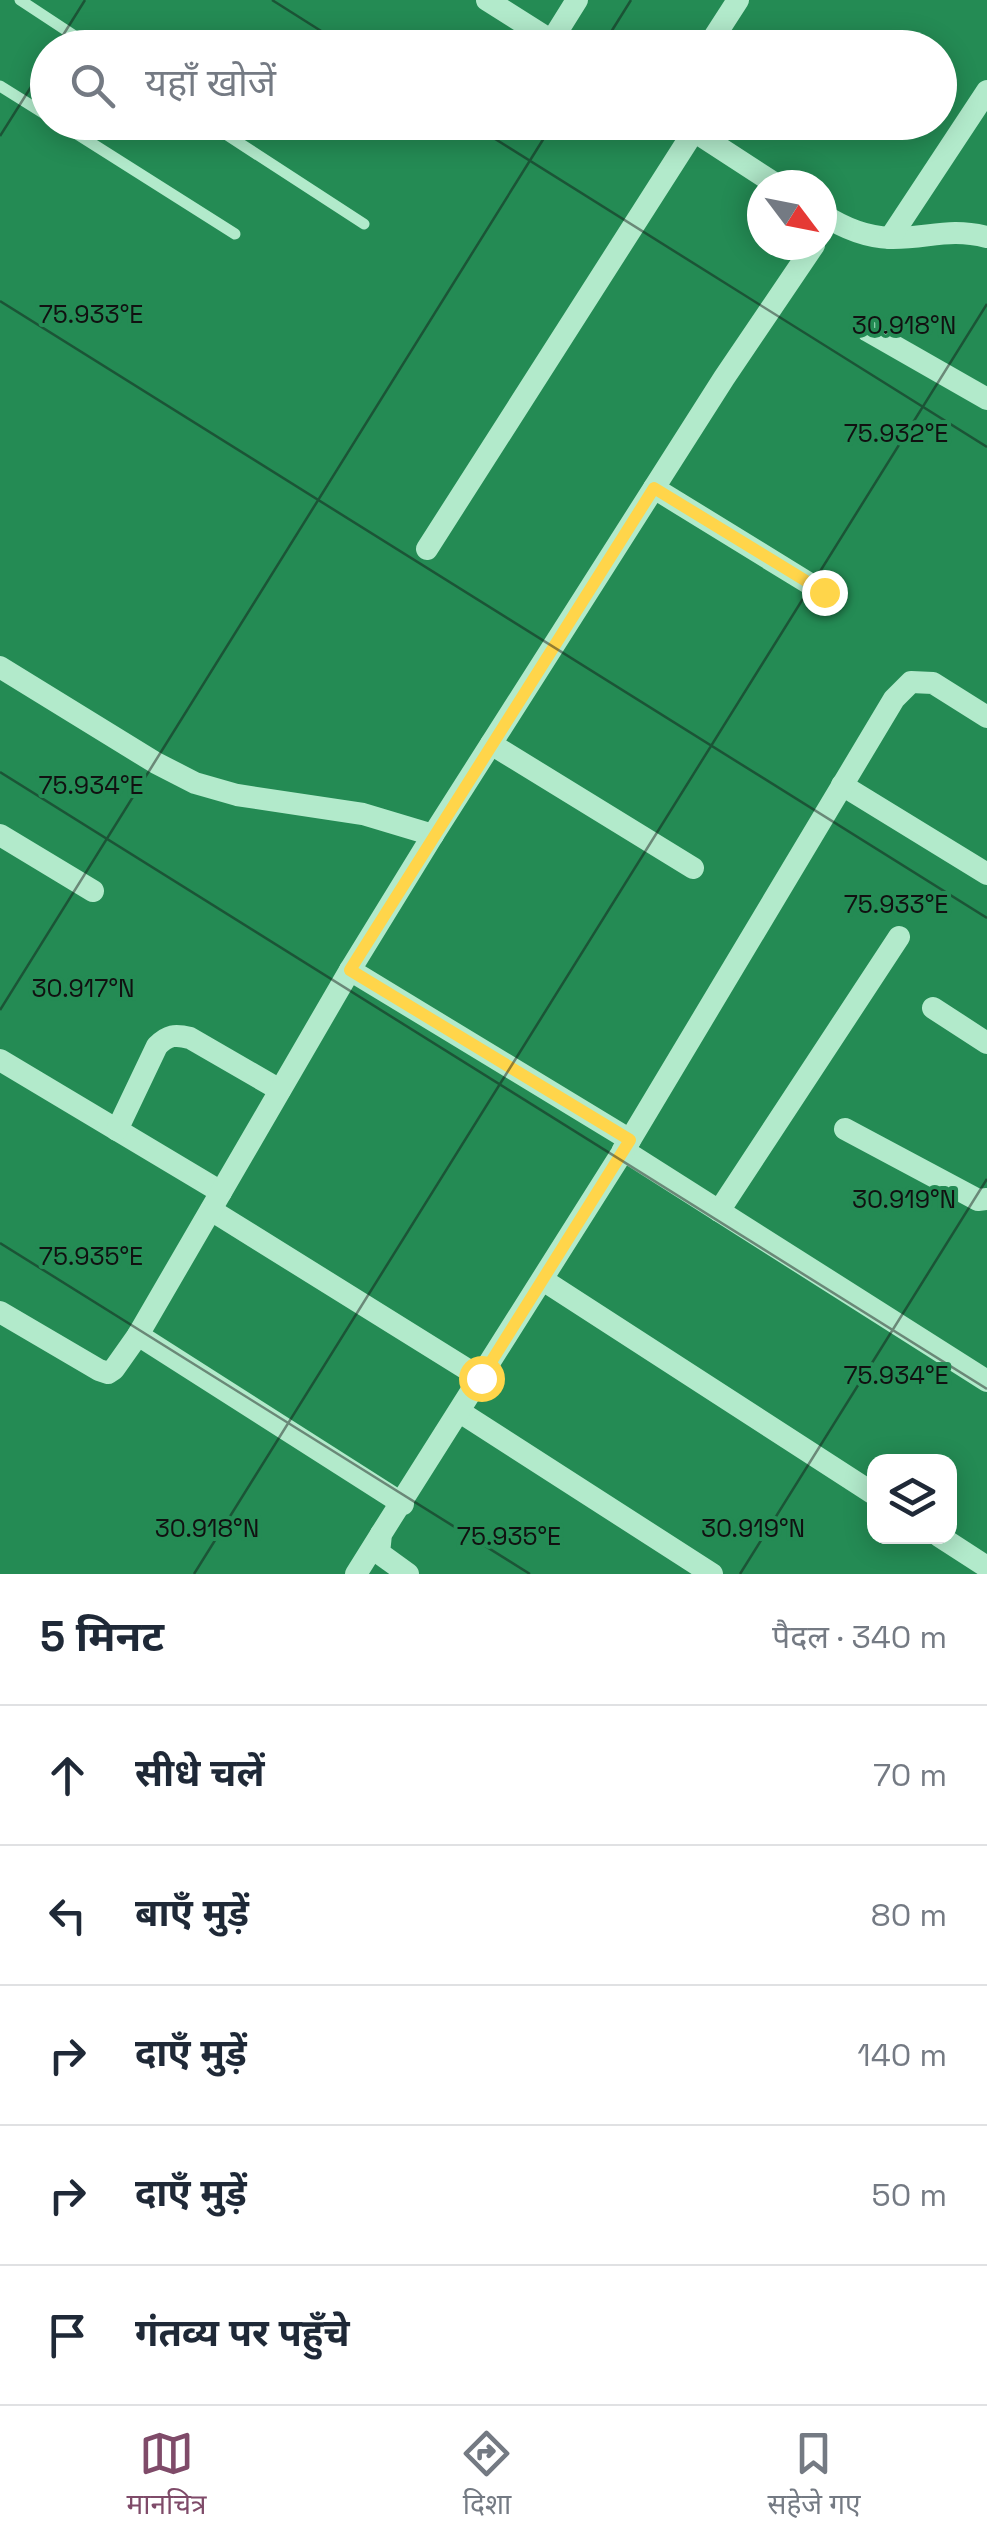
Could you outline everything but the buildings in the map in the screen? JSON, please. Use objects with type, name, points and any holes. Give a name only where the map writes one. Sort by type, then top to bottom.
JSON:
[{"type":"street","points":[[488,0],[536,30]]},
{"type":"street","points":[[564,30],[578,0]]},
{"type":"street","points":[[719,30],[738,0]]},
{"type":"street","points":[[957,136],[987,91]]},
{"type":"street","points":[[427,548],[679,140]]},
{"type":"street","points":[[707,140],[754,170]]},
{"type":"street","points":[[890,238],[955,140]]},
{"type":"street","points":[[837,226],[890,238],[963,231],[987,237]]},
{"type":"street","points":[[0,1312],[108,1373],[114,1369],[138,1336],[350,970],[433,835],[804,260]]},
{"type":"street","points":[[868,331],[987,399]]},
{"type":"street","points":[[654,488],[824,592]]},
{"type":"street","points":[[0,667],[195,783],[237,796],[363,814],[433,835]]},
{"type":"street","points":[[356,1574],[626,1145],[894,699],[911,682],[933,684],[987,717]]},
{"type":"street","points":[[491,744],[693,868]]},
{"type":"street","points":[[842,786],[987,874]]},
{"type":"street","points":[[0,835],[93,891]]},
{"type":"street","points":[[719,1211],[900,938]]},
{"type":"street","points":[[350,970],[987,1381]]},
{"type":"street","points":[[933,1008],[987,1043]]},
{"type":"street","points":[[117,1130],[158,1046],[176,1034],[190,1038],[280,1090]]},
{"type":"street","points":[[0,1060],[117,1130],[481,1378]]},
{"type":"street","points":[[845,1129],[978,1200],[987,1199]]},
{"type":"street","points":[[542,1280],[867,1489]]},
{"type":"street","points":[[138,1336],[402,1504]]},
{"type":"street","points":[[460,1412],[712,1574]]},
{"type":"street","points":[[381,1534],[379,1553],[408,1574]]},
{"type":"street","points":[[952,1544],[987,1567]]},
{"type":"lane","points":[[20,0],[65,30]]},
{"type":"lane","points":[[0,86],[30,105]]},
{"type":"lane","points":[[86,140],[235,234]]},
{"type":"lane","points":[[236,140],[364,224]]},
{"type":"route","points":[[481,1378],[630,1140],[350,970],[654,488],[824,592]]}]
